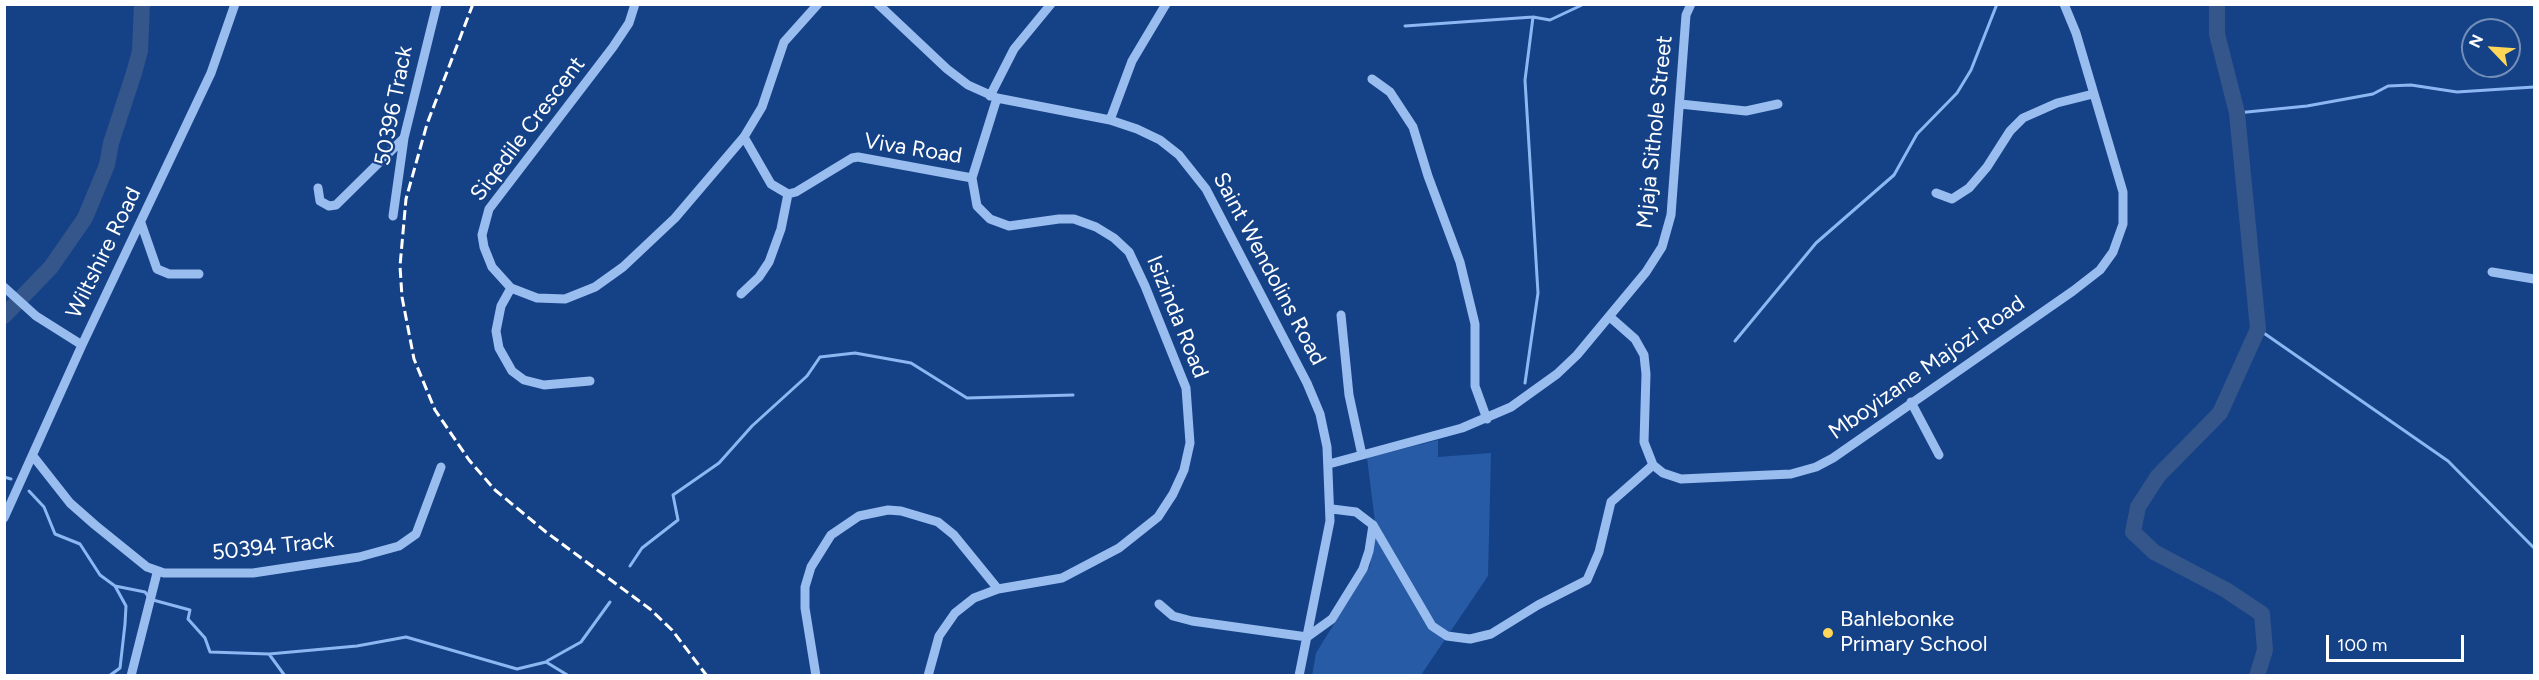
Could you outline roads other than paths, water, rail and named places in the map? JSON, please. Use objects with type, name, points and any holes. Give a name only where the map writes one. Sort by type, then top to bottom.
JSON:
[{"type":"street","name":"Wiltshire Road","points":[[4,518],[82,345],[211,73],[235,4]]},
{"type":"street","name":"50396 Track","points":[[393,216],[404,138],[437,4]]},
{"type":"street","name":"Siqedile Crescent","points":[[511,288],[492,267],[484,247],[482,235],[489,209],[613,47],[629,23],[635,4]]},
{"type":"street","points":[[590,381],[544,385],[524,380],[512,371],[499,348],[496,331],[501,306],[511,288],[537,297],[565,299],[579,295],[609,278],[675,218],[744,137],[762,107],[784,42],[818,4]]},
{"type":"street","name":"Saint Wendolins Road","points":[[878,4],[946,69],[968,85],[994,97],[1110,120],[1160,140],[1179,155],[1206,189],[1307,382],[1320,414],[1329,464],[1332,509],[1299,675]]},
{"type":"street","points":[[972,178],[994,97],[1014,49],[1051,4]]},
{"type":"street","points":[[1110,120],[1132,61],[1166,4]]},
{"type":"street","name":"Mjaja Sithole Street","points":[[1329,464],[1452,431],[1511,407],[1557,374],[1610,317],[1652,265],[1668,233],[1686,15],[1691,4]]},
{"type":"street","name":"Mboyizane Majozi Road","points":[[1653,465],[1670,477],[1681,479],[1791,474],[1807,470],[1833,458],[2100,270],[2113,252],[2123,224],[2124,201],[2118,171],[2076,33],[2064,4]]},
{"type":"street","points":[[1372,79],[1390,92],[1413,127],[1428,176],[1461,262],[1475,324],[1475,386],[1487,418]]},
{"type":"street","points":[[1936,193],[1952,199],[1969,188],[1987,167],[2010,131],[2023,118],[2057,103],[2093,94]]},
{"type":"street","points":[[1680,104],[1746,111],[1778,104]]},
{"type":"street","points":[[741,294],[759,277],[769,262],[779,237],[788,194],[771,184],[744,137]]},
{"type":"street","points":[[318,188],[320,201],[329,206],[336,205],[404,138]]},
{"type":"street","name":"Viva Road","points":[[788,194],[796,192],[852,158],[858,157],[972,178]]},
{"type":"street","name":"Isizinda Road","points":[[928,675],[932,653],[947,623],[974,598],[998,589],[1062,578],[1119,548],[1158,517],[1173,494],[1184,470],[1190,443],[1190,409],[1179,369],[1129,252],[1114,238],[1096,227],[1074,219],[1009,226],[990,219],[978,206],[972,178]]},
{"type":"street","points":[[141,223],[157,269],[169,274],[199,274]]},
{"type":"street","points":[[2492,272],[2535,279]]},
{"type":"street","points":[[4,287],[24,307],[82,345]]},
{"type":"street","points":[[1341,315],[1349,395],[1362,455]]},
{"type":"street","points":[[1332,509],[1356,513],[1373,525],[1432,626],[1447,636],[1470,639],[1491,634],[1538,605],[1587,580],[1599,552],[1611,502],[1653,465],[1646,454],[1644,442],[1646,374],[1644,355],[1635,339],[1610,317]]},
{"type":"street","points":[[1911,402],[1939,455]]},
{"type":"street","points":[[33,456],[70,503],[133,558],[157,573],[131,675]]},
{"type":"street","name":"50394 Track","points":[[157,573],[253,573],[359,557],[399,546],[416,534],[441,467]]},
{"type":"street","points":[[816,675],[805,609],[808,577],[826,540],[843,525],[859,516],[888,510],[902,511],[938,522],[954,535],[998,589]]},
{"type":"street","points":[[1159,604],[1173,616],[1191,621],[1307,637],[1332,619],[1363,569],[1369,551],[1373,525]]},
{"type":"waterway","points":[[4,316],[51,267],[85,218],[107,165],[111,143],[140,51],[142,4]]},
{"type":"waterway","points":[[1405,26],[1533,17],[1550,20],[1584,4]]},
{"type":"waterway","points":[[1735,341],[1816,243],[1894,175],[1917,134],[1957,93],[1971,70],[1997,4]]},
{"type":"waterway","points":[[2217,4],[2217,34],[2237,113],[2258,329],[2220,413],[2158,476],[2138,507],[2133,532],[2154,552],[2226,590],[2262,614],[2265,650],[2257,676]]},
{"type":"waterway","points":[[1525,383],[1538,293],[1525,80],[1533,17]]},
{"type":"waterway","points":[[2237,113],[2307,106],[2373,94],[2388,86],[2411,85],[2457,92],[2534,87]]},
{"type":"waterway","points":[[2258,329],[2448,461],[2534,548]]},
{"type":"waterway","points":[[630,566],[642,548],[678,520],[673,495],[719,463],[752,426],[807,376],[820,357],[855,353],[911,363],[967,398],[1073,395]]},
{"type":"waterway","points":[[4,477],[11,479]]},
{"type":"waterway","points":[[29,491],[44,507],[55,534],[80,544],[100,575],[115,586],[145,592],[148,596]]},
{"type":"waterway","points":[[109,676],[120,668],[125,624],[126,606],[115,586]]},
{"type":"waterway","points":[[153,600],[190,610],[188,619],[205,638],[210,652],[269,654],[357,646],[406,637],[517,669],[546,662],[569,676]]},
{"type":"waterway","points":[[547,661],[581,642],[610,602]]},
{"type":"waterway","points":[[269,654],[285,676]]},
{"type":"railway","points":[[473,4],[427,124],[406,199],[400,266],[402,297],[414,359],[435,410],[469,460],[495,490],[546,532],[650,609],[672,630],[707,676]]},
{"type":"place","name":"Bahlebonke Primary School","points":[[1828,633]]}]
